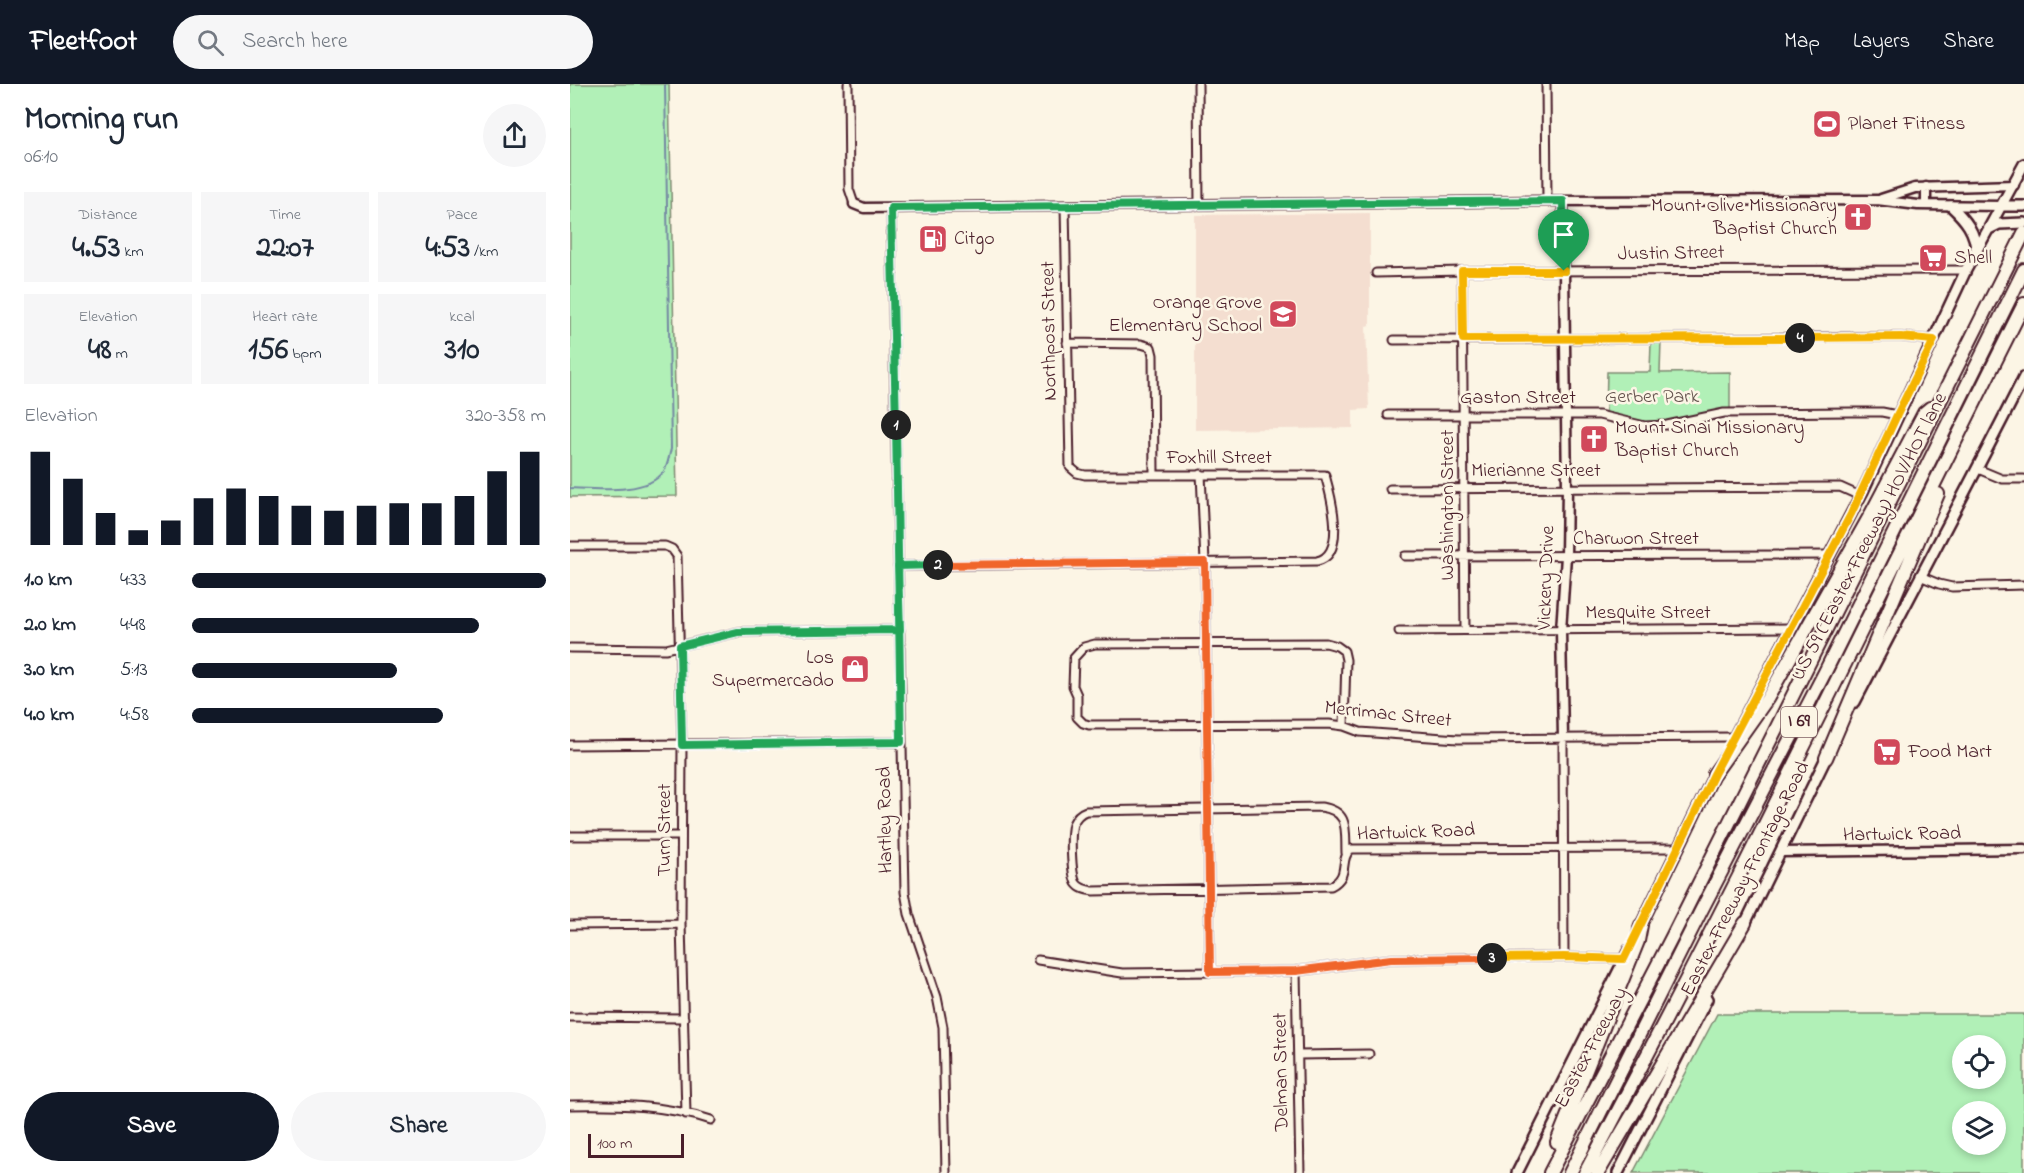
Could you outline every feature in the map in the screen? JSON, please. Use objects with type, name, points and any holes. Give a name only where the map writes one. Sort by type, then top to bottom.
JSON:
[{"type":"highway","name":"Eastex Freeway","points":[[1550,1173],[1672,937],[2024,233]]},
{"type":"highway","name":"US 59 (Eastex Freeway) HOV/HOT lane","points":[[1570,1173],[1701,911],[1825,672],[2024,270]]},
{"type":"highway","name":"I 69","points":[[1585,1173],[1638,1074],[2024,304]]},
{"type":"highway","points":[[1714,774],[1767,699],[1871,514],[1924,413],[1941,397]]},
{"type":"highway","points":[[1826,758],[1942,485],[1950,453]]},
{"type":"highway","points":[[1598,1173],[1745,923]]},
{"type":"highway","points":[[1544,1173],[1638,941],[1641,925]]},
{"type":"main road","points":[[1517,1173],[1714,774],[1831,555],[1966,270],[2002,206],[2019,185],[2024,164]]},
{"type":"main road","points":[[1951,206],[1963,217],[1971,229],[1976,252]]},
{"type":"main road","points":[[2002,206],[2024,206]]},
{"type":"main road","points":[[1989,229],[1999,224],[2024,223]]},
{"type":"main road","name":"Eastex Freeway Frontage Road","points":[[1618,1173],[1781,852],[1826,758],[2024,377]]},
{"type":"street","points":[[848,84],[849,189],[854,204],[864,208],[1877,200],[1926,206],[2002,206]]},
{"type":"street","points":[[1198,84],[1199,205]]},
{"type":"street","points":[[1546,84],[1547,201]]},
{"type":"street","points":[[1877,200],[1915,188],[2019,185]]},
{"type":"street","points":[[1926,187],[1926,206]]},
{"type":"street","name":"Vickery Drive","points":[[1563,201],[1567,488],[1566,556],[1561,630],[1564,957]]},
{"type":"street","name":"Northpost Street","points":[[1065,206],[1069,456]]},
{"type":"street","name":"Hartley Road","points":[[891,208],[903,864],[906,903],[937,997],[943,1027],[946,1173]]},
{"type":"street","name":"Justin Street","points":[[1376,273],[1966,270]]},
{"type":"street","name":"Washington Street","points":[[1462,271],[1465,630]]},
{"type":"street","points":[[1394,340],[1860,337],[1934,340]]},
{"type":"street","points":[[1067,343],[1142,344],[1151,347],[1153,355],[1154,475]]},
{"type":"street","name":"Gaston Street","points":[[1388,415],[1599,416],[1645,426],[1675,424],[1724,413],[1882,412],[1897,415]]},
{"type":"street","name":"Foxhill Street","points":[[1069,456],[1070,467],[1077,473],[1085,475],[1325,475],[1333,503],[1334,529],[1333,548],[1328,557],[1323,560],[1205,562]]},
{"type":"street","points":[[1978,469],[2002,479],[2024,479]]},
{"type":"street","points":[[1201,474],[1205,562],[1210,972]]},
{"type":"street","name":"Mierianne Street","points":[[1390,489],[1840,488],[1860,496]]},
{"type":"street","name":"Turn Street","points":[[570,546],[665,546],[672,549],[677,556],[682,745],[681,924],[686,1113]]},
{"type":"street","name":"Charwon Street","points":[[1405,556],[1831,555]]},
{"type":"street","points":[[898,566],[1205,562]]},
{"type":"street","points":[[1920,576],[1952,587],[2024,585]]},
{"type":"street","name":"Mesquite Street","points":[[1399,630],[1790,628]]},
{"type":"street","points":[[570,648],[666,649],[738,632],[900,630]]},
{"type":"street","points":[[1205,644],[1281,642],[1326,643],[1337,646],[1344,651],[1346,660],[1344,726]]},
{"type":"street","name":"Merrimac Street","points":[[1205,644],[1089,645],[1079,650],[1074,658],[1072,686],[1077,695],[1077,717],[1083,723],[1101,726],[1306,724],[1344,726],[1360,732],[1458,739],[1735,737]]},
{"type":"street","points":[[570,745],[901,742]]},
{"type":"street","points":[[1208,808],[1331,808],[1342,816],[1345,824],[1346,853]]},
{"type":"street","name":"Hartwick Road","points":[[1208,808],[1080,813],[1072,827],[1073,871],[1077,884],[1085,890],[1208,890],[1331,886],[1339,882],[1344,874],[1346,853],[1351,849],[1678,848]]},
{"type":"street","points":[[570,836],[681,836]]},
{"type":"street","name":"Hartwick Road","points":[[1781,852],[2024,849]]},
{"type":"street","points":[[570,925],[681,924]]},
{"type":"street","points":[[1038,960],[1122,973],[1296,971],[1391,959],[1564,957],[1624,959]]},
{"type":"street","name":"Delman Street","points":[[1296,971],[1300,1173]]},
{"type":"street","points":[[570,1017],[684,1018]]},
{"type":"street","points":[[1298,1055],[1369,1054]]},
{"type":"street","points":[[570,1105],[616,1106],[686,1113],[711,1120]]},
{"type":"shaded area","name":"Orange Grove Elementary School","points":[[1370,213],[1370,325],[1366,326],[1369,409],[1353,410],[1353,428],[1195,430],[1195,215]]},
{"type":"green space","points":[[570,84],[669,84],[677,496],[570,497]]},
{"type":"green space","name":"Gerber Park","points":[[1661,341],[1660,373],[1730,372],[1730,409],[1662,422],[1646,422],[1606,412],[1607,372],[1650,372],[1651,342]]},
{"type":"green space","points":[[1717,1014],[2024,1014],[2024,1173],[1633,1173]]},
{"type":"waterway","points":[[570,488],[620,489],[646,484],[656,479],[664,471],[671,449],[665,84]]},
{"type":"place","name":"Planet Fitness","points":[[1827,124]]},
{"type":"place","name":"Mount Olive Missionary Baptist Church","points":[[1858,217]]},
{"type":"place","name":"Citgo","points":[[933,239]]},
{"type":"place","name":"Shell","points":[[1933,258]]},
{"type":"place","name":"Orange Grove Elementary School","points":[[1283,314]]},
{"type":"place","name":"Mount Sinai Missionary Baptist Church","points":[[1594,439]]},
{"type":"place","name":"Los Supermercado","points":[[855,669]]},
{"type":"place","name":"Food Mart","points":[[1887,752]]},
{"type":"route","points":[[1564,271],[1462,271],[1463,339],[1901,337],[1934,340],[1831,555],[1714,774],[1624,959],[1564,957],[1391,959],[1296,971],[1210,972],[1205,562],[898,566],[900,630],[738,632],[680,646],[682,745],[901,742],[900,630],[898,566],[896,475],[896,411],[891,208],[1563,201],[1564,271]]}]
